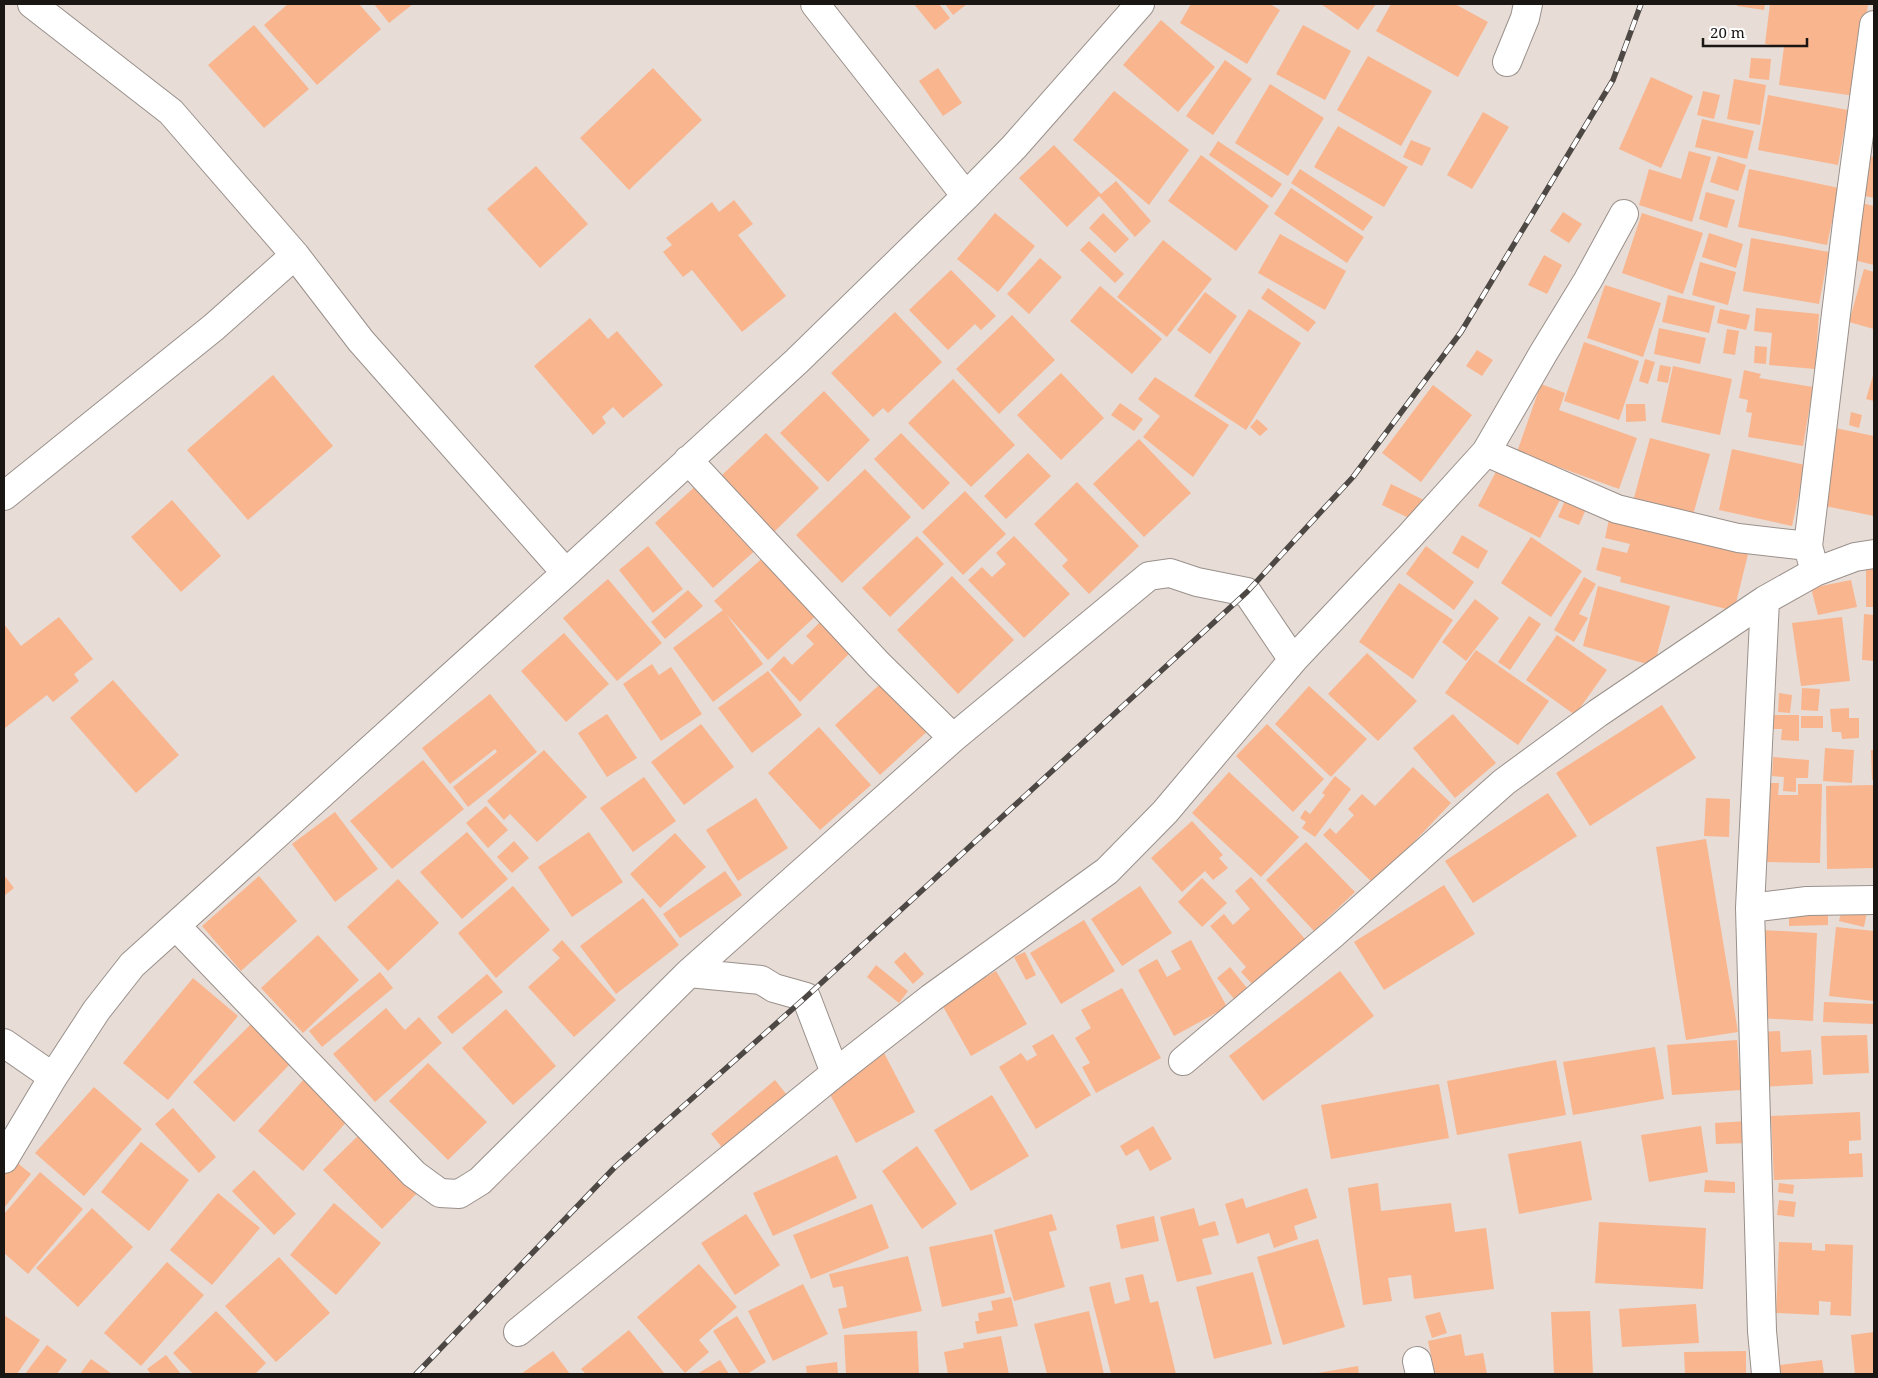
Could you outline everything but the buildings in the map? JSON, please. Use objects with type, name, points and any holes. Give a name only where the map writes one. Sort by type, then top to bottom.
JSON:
[{"type":"street","points":[[32,4],[171,112],[295,255],[361,341],[566,573]]},
{"type":"street","points":[[815,4],[966,196]]},
{"type":"street","points":[[4,1159],[53,1077],[96,1011],[126,973],[797,361],[1014,147],[1140,4]]},
{"type":"street","points":[[1507,62],[1525,18],[1528,4]]},
{"type":"street","points":[[1814,572],[1808,546],[1846,223],[1874,25]]},
{"type":"street","points":[[518,1332],[835,1073],[931,998],[1107,871],[1165,812],[1293,660],[1409,538],[1486,452],[1588,280],[1624,214]]},
{"type":"street","points":[[4,496],[214,327],[295,255]]},
{"type":"street","points":[[1486,452],[1617,510],[1738,538],[1808,546]]},
{"type":"street","points":[[688,460],[833,617],[953,738]]},
{"type":"street","points":[[1183,1061],[1333,934],[1504,782],[1598,713],[1765,600],[1814,572],[1855,557],[1874,554]]},
{"type":"street","points":[[176,926],[414,1174],[440,1193],[458,1194],[480,1181],[689,973],[953,738],[1149,576],[1170,574],[1197,582],[1247,592],[1293,660]]},
{"type":"street","points":[[1765,600],[1750,908],[1762,1330],[1766,1374]]},
{"type":"street","points":[[1750,908],[1807,901],[1874,900]]},
{"type":"street","points":[[689,973],[761,980],[774,988],[806,997],[835,1073]]},
{"type":"street","points":[[4,1044],[53,1077]]},
{"type":"railway","points":[[416,1374],[615,1167],[806,997],[1247,592],[1353,477],[1461,332],[1613,80],[1641,4]]}]
